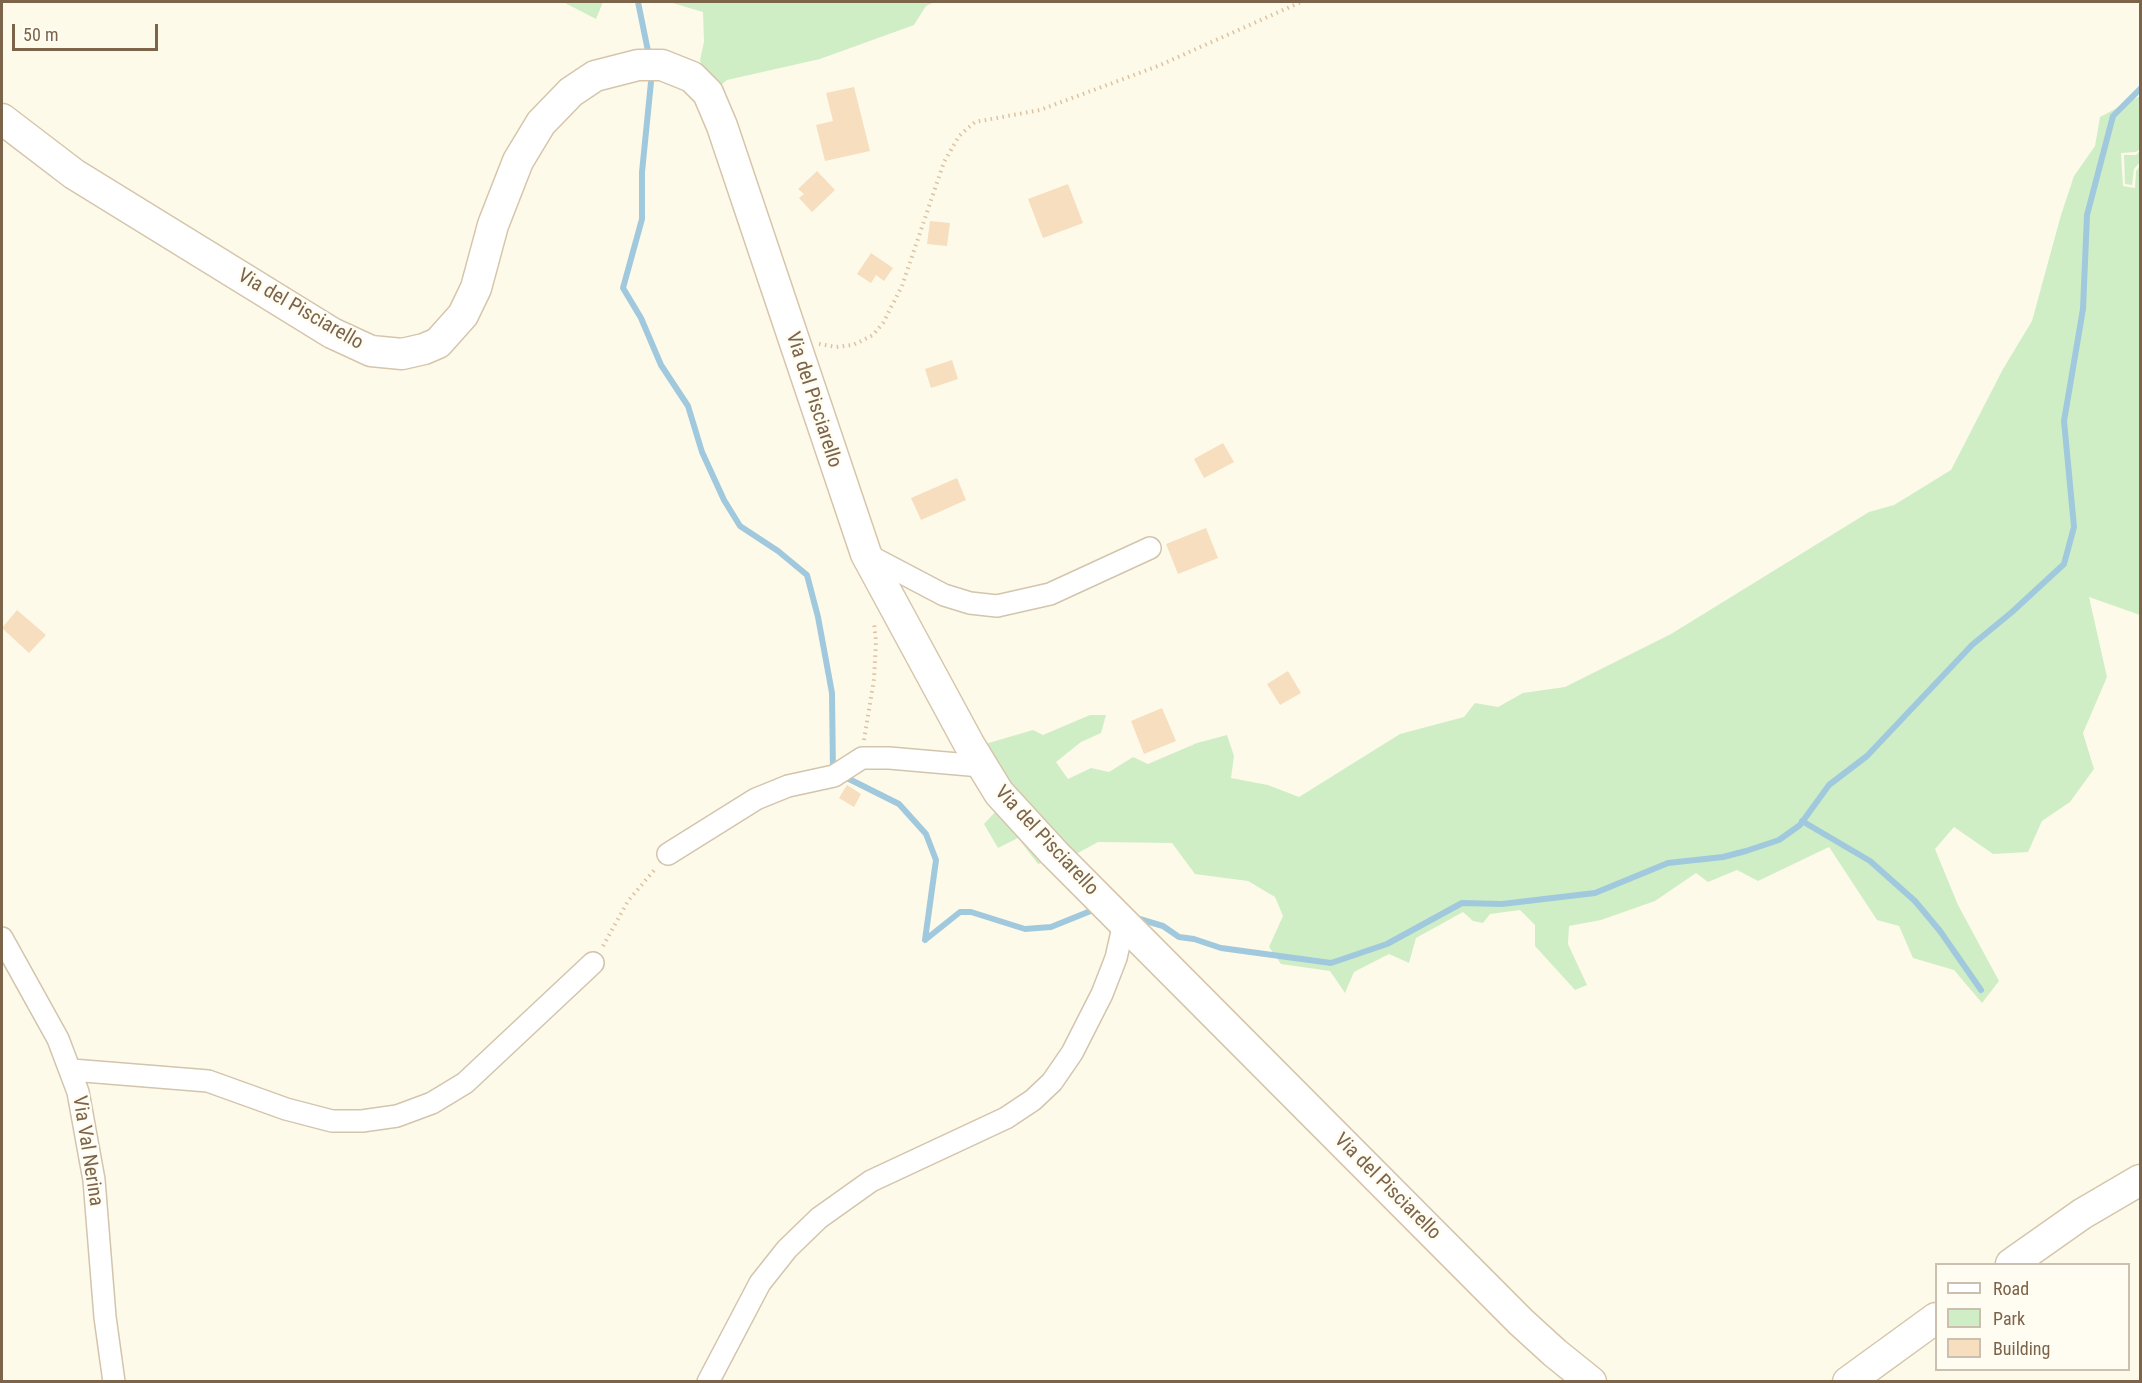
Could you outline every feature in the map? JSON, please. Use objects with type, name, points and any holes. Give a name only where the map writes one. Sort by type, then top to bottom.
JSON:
[{"type":"street","name":"Via del Pisciarello","points":[[2,120],[74,174],[332,333],[371,351],[402,354],[438,343],[463,315],[479,278],[508,182],[524,148],[542,123],[587,80],[613,70],[646,65],[678,70],[692,77],[711,100],[738,171],[866,554],[981,766],[1020,818],[1521,1322],[1591,1382]]},
{"type":"street","points":[[866,554],[944,595],[970,603],[997,606],[1050,594],[1150,548]]},
{"type":"street","points":[[668,854],[756,799],[788,786],[834,776],[862,758],[889,758],[981,766]]},
{"type":"street","points":[[708,1382],[760,1283],[787,1250],[819,1218],[871,1182],[1006,1118],[1033,1100],[1052,1082],[1072,1053],[1102,994],[1116,958],[1124,923]]},
{"type":"street","name":"Via Val Nerina","points":[[2,938],[58,1039],[72,1070],[81,1103],[91,1161],[105,1317],[114,1382]]},
{"type":"street","points":[[72,1070],[208,1081],[286,1109],[332,1121],[363,1122],[397,1116],[432,1103],[474,1076],[593,963]]},
{"type":"street","points":[[2012,1263],[2090,1209],[2140,1180]]},
{"type":"street","points":[[1848,1382],[1935,1319]]},
{"type":"path","points":[[789,329],[804,339],[836,347],[853,345],[873,335],[883,323],[902,286],[944,162],[959,136],[975,122],[1040,110],[1158,66],[1301,2]]},
{"type":"path","points":[[862,758],[874,678],[876,641],[874,619]]},
{"type":"path","points":[[593,963],[628,901],[668,854]]},
{"type":"green space","points":[[563,2],[603,2],[596,19]]},
{"type":"green space","points":[[669,2],[935,2],[926,6],[914,25],[820,59],[727,80],[710,95],[700,60],[704,42],[703,12]]},
{"type":"green space","points":[[2140,96],[2140,149],[2136,152],[2121,153],[2123,186],[2135,188],[2136,171],[2140,166],[2140,615],[2089,597],[2107,677],[2083,733],[2094,769],[2070,802],[2042,821],[2028,852],[1993,854],[1954,827],[1935,849],[1958,905],[1999,981],[1982,1003],[1954,970],[1913,958],[1899,926],[1877,920],[1829,847],[1758,881],[1737,870],[1708,882],[1696,873],[1655,901],[1601,920],[1569,926],[1568,944],[1587,985],[1575,990],[1535,946],[1535,925],[1520,910],[1490,914],[1483,923],[1473,921],[1463,912],[1416,938],[1409,963],[1389,954],[1354,972],[1345,993],[1330,971],[1281,964],[1269,947],[1283,916],[1275,897],[1248,881],[1195,874],[1172,843],[1098,842],[1076,854],[1038,864],[1018,838],[998,848],[984,824],[997,810],[985,744],[1033,730],[1043,735],[1090,715],[1106,715],[1101,733],[1081,742],[1056,762],[1068,779],[1091,768],[1109,772],[1133,757],[1148,764],[1197,743],[1227,735],[1234,756],[1231,778],[1268,785],[1299,797],[1400,734],[1464,717],[1475,703],[1498,707],[1523,693],[1565,687],[1671,634],[1869,512],[1894,505],[1951,470],[2003,369],[2032,321],[2074,176],[2095,146],[2100,117]]},
{"type":"green space","points":[[2140,151],[2140,162],[2134,169],[2132,185],[2125,184],[2124,155],[2136,155]]},
{"type":"building","points":[[854,87],[870,151],[825,161],[816,125],[833,121],[826,93]]},
{"type":"building","points":[[817,171],[835,190],[812,212],[799,198],[804,194],[798,189]]},
{"type":"building","points":[[1068,184],[1083,223],[1043,238],[1028,199]]},
{"type":"building","points":[[930,221],[950,223],[947,246],[927,244]]},
{"type":"building","points":[[871,253],[893,268],[884,281],[876,275],[871,283],[857,274]]},
{"type":"building","points":[[952,360],[958,379],[931,388],[925,369]]},
{"type":"building","points":[[1223,443],[1234,462],[1204,478],[1194,459]]},
{"type":"building","points":[[957,478],[966,500],[921,520],[911,498]]},
{"type":"building","points":[[1206,528],[1218,558],[1178,574],[1166,544]]},
{"type":"building","points":[[17,610],[46,635],[29,653],[2,628]]},
{"type":"building","points":[[1288,671],[1301,693],[1280,705],[1267,684]]},
{"type":"building","points":[[1162,708],[1176,741],[1144,754],[1131,721]]},
{"type":"building","points":[[847,785],[861,794],[854,807],[839,798]]},
{"type":"waterway","points":[[638,2],[649,56]]},
{"type":"waterway","points":[[652,72],[642,172],[642,219],[623,288],[641,318],[661,365],[688,406],[702,452],[724,500],[740,526],[778,551],[807,575],[818,617],[832,693],[833,772]]},
{"type":"waterway","points":[[1136,918],[1163,926],[1179,937],[1194,939],[1221,948],[1331,963],[1387,944],[1462,903],[1502,904],[1595,893],[1668,863],[1723,857],[1746,851],[1779,840],[1800,825],[1829,785],[1867,756],[1972,645],[2064,564],[2074,527],[2064,421],[2083,309],[2087,215],[2113,116],[2140,89]]},
{"type":"waterway","points":[[843,776],[899,804],[926,834],[936,860],[925,940]]},
{"type":"waterway","points":[[1802,821],[1870,861],[1915,901],[1940,931],[1981,990]]},
{"type":"waterway","points":[[925,940],[960,912],[971,912],[1025,929],[1051,927],[1098,908]]}]
